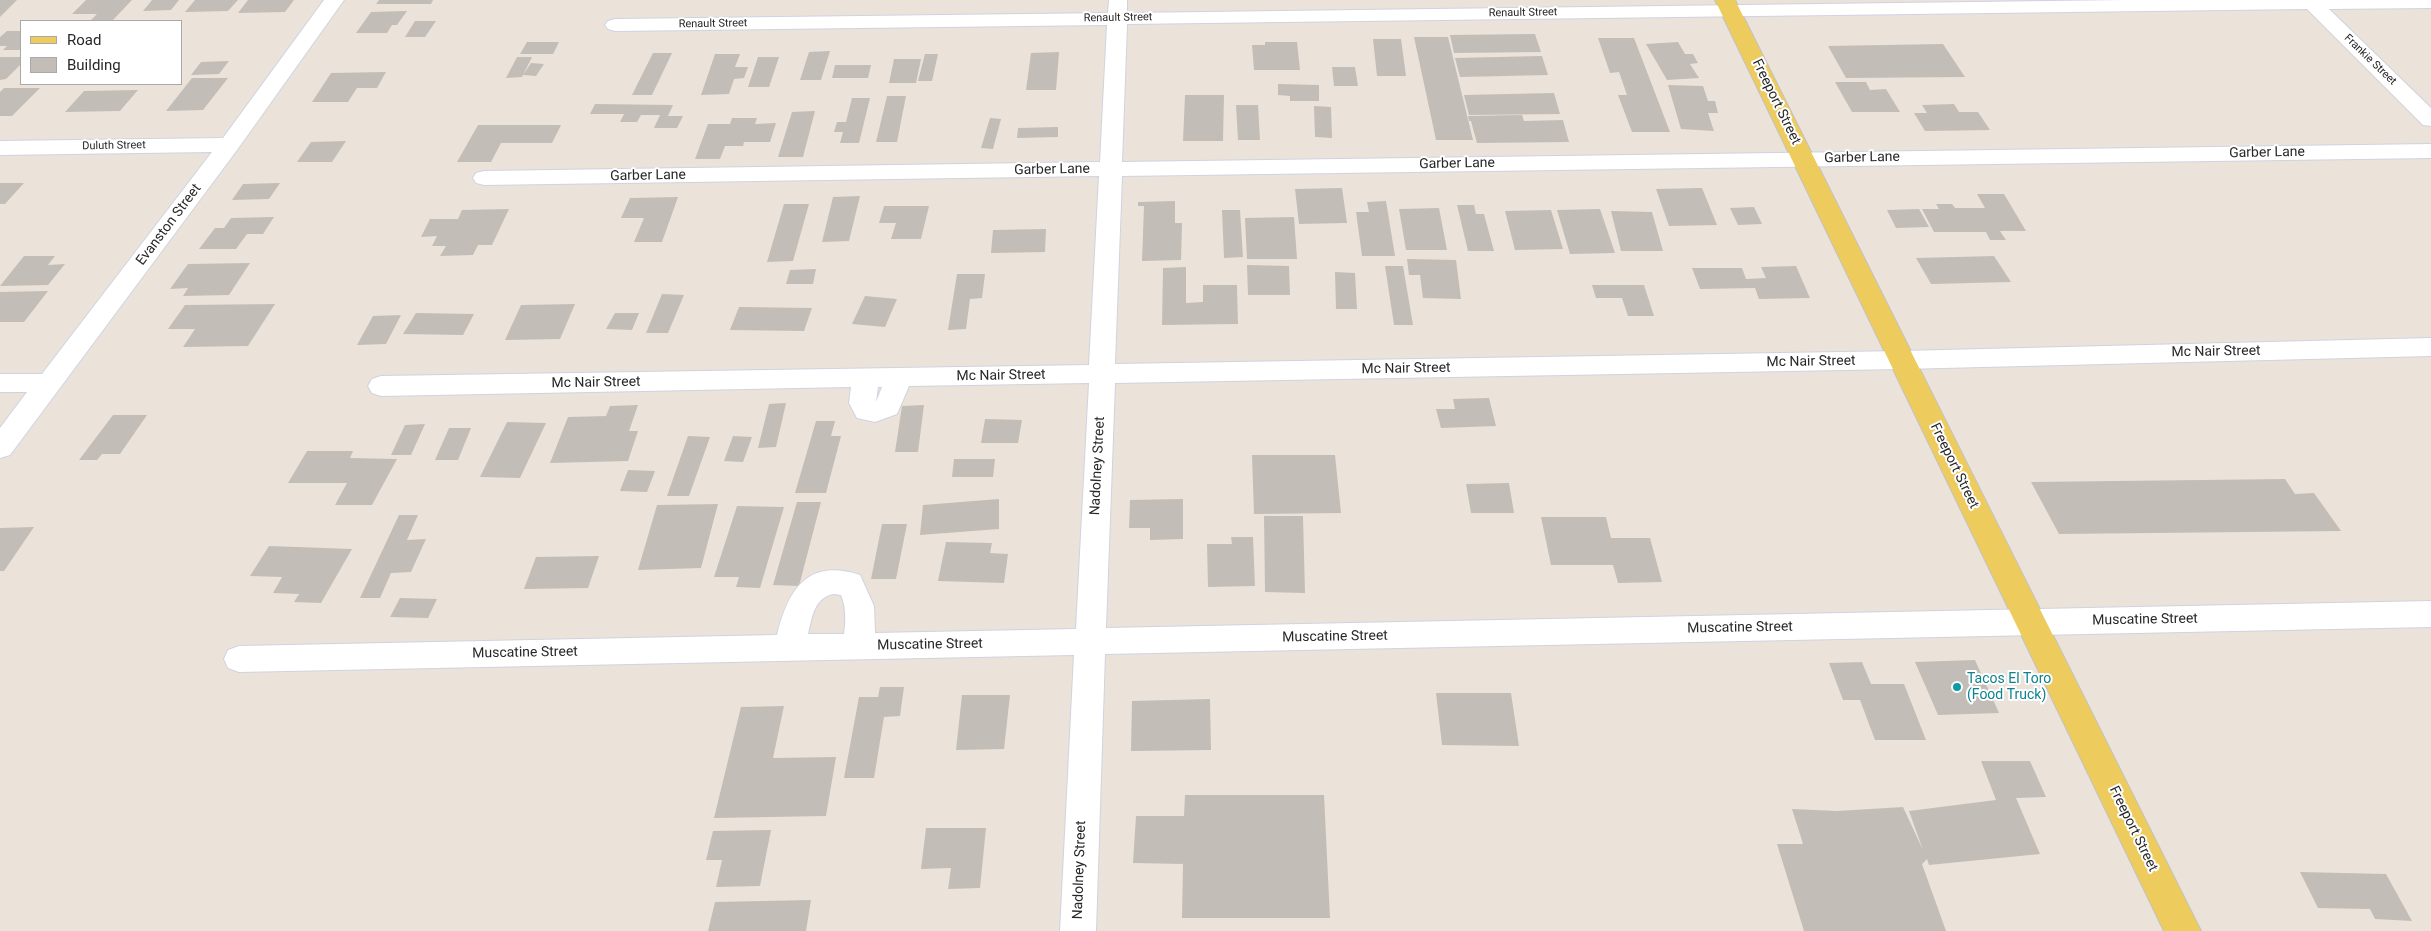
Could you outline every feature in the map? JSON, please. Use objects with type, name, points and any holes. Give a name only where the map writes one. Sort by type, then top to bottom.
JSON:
[{"type":"main road","name":"Freeport Street","points":[[1728,5],[1804,159],[1817,190],[2183,931]]},
{"type":"street","name":"Evanston Street","points":[[0,448],[229,145],[334,0]]},
{"type":"street","name":"Frankie Street","points":[[2310,2],[2431,120]]},
{"type":"street","name":"Renault Street","points":[[615,25],[1118,9],[2431,2]]},
{"type":"street","name":"Nadolney Street","points":[[1078,931],[1118,9]]},
{"type":"street","name":"Duluth Street","points":[[0,148],[229,145]]},
{"type":"street","name":"Garber Lane","points":[[484,178],[2431,151]]},
{"type":"street","name":"Mc Nair Street","points":[[380,386],[1902,360],[2431,347]]},
{"type":"street","points":[[868,378],[861,398],[862,406],[866,411],[873,412],[888,407],[899,377]]},
{"type":"street","points":[[0,383],[49,383]]},
{"type":"street","points":[[790,648],[800,604],[809,591],[822,583],[838,581],[850,584],[857,594],[860,606],[858,647]]},
{"type":"street","name":"Muscatine Street","points":[[240,659],[2431,614]]},
{"type":"building","points":[[0,0],[17,0],[0,17]]},
{"type":"building","points":[[86,0],[132,0],[113,20],[91,20],[97,14],[72,14]]},
{"type":"building","points":[[152,0],[179,0],[171,10],[143,11]]},
{"type":"building","points":[[195,0],[238,0],[228,11],[185,12]]},
{"type":"building","points":[[248,0],[294,0],[285,12],[238,13]]},
{"type":"building","points":[[379,0],[433,0],[431,4],[376,4]]},
{"type":"building","points":[[407,11],[397,25],[392,25],[387,33],[356,33],[371,12]]},
{"type":"building","points":[[415,21],[436,21],[425,37],[405,37]]},
{"type":"building","points":[[7,31],[20,31],[20,50],[3,50],[7,46],[0,46],[0,37]]},
{"type":"building","points":[[1535,34],[1541,52],[1454,53],[1450,35]]},
{"type":"building","points":[[1414,37],[1448,37],[1473,140],[1436,140]]},
{"type":"building","points":[[1598,38],[1634,38],[1670,132],[1632,132],[1618,95],[1627,95],[1619,72],[1610,73]]},
{"type":"building","points":[[1373,39],[1401,39],[1406,76],[1377,76]]},
{"type":"building","points":[[527,42],[559,42],[553,54],[520,54]]},
{"type":"building","points":[[1265,42],[1297,42],[1300,70],[1254,70],[1252,45],[1265,45]]},
{"type":"building","points":[[1678,42],[1685,54],[1693,54],[1698,63],[1690,64],[1699,78],[1667,80],[1646,44]]},
{"type":"building","points":[[1943,44],[1965,77],[1846,78],[1828,46]]},
{"type":"building","points":[[830,51],[821,80],[800,80],[809,52]]},
{"type":"building","points":[[1059,52],[1056,90],[1026,90],[1031,53]]},
{"type":"building","points":[[653,53],[672,53],[652,95],[632,95]]},
{"type":"building","points":[[715,54],[740,54],[735,67],[748,67],[744,78],[734,79],[729,94],[701,95]]},
{"type":"building","points":[[925,54],[938,54],[932,81],[918,81]]},
{"type":"building","points":[[1542,56],[1548,75],[1460,77],[1455,58]]},
{"type":"building","points":[[0,57],[20,57],[20,65],[6,79],[0,80]]},
{"type":"building","points":[[517,57],[532,57],[522,77],[506,78]]},
{"type":"building","points":[[758,57],[779,57],[769,87],[748,87]]},
{"type":"building","points":[[894,59],[921,59],[916,83],[889,83]]},
{"type":"building","points":[[229,61],[219,74],[191,75],[201,62]]},
{"type":"building","points":[[531,63],[544,64],[536,76],[523,75]]},
{"type":"building","points":[[835,65],[871,65],[868,78],[832,78]]},
{"type":"building","points":[[1332,67],[1355,67],[1358,86],[1334,86]]},
{"type":"building","points":[[386,72],[377,88],[357,88],[348,102],[312,102],[331,73]]},
{"type":"building","points":[[192,78],[228,78],[203,110],[166,111]]},
{"type":"building","points":[[1835,82],[1866,82],[1870,90],[1886,89],[1900,112],[1852,112]]},
{"type":"building","points":[[1278,84],[1319,85],[1319,101],[1290,101],[1290,96],[1278,95]]},
{"type":"building","points":[[1668,85],[1703,86],[1708,101],[1715,101],[1718,113],[1708,113],[1714,131],[1681,129]]},
{"type":"building","points":[[4,88],[40,88],[12,116],[0,116],[0,92]]},
{"type":"building","points":[[138,90],[120,111],[65,112],[84,91]]},
{"type":"building","points":[[1554,93],[1560,114],[1469,115],[1464,95]]},
{"type":"building","points":[[1185,95],[1224,95],[1223,141],[1183,141]]},
{"type":"building","points":[[887,96],[906,96],[897,142],[876,142]]},
{"type":"building","points":[[852,98],[870,98],[859,143],[840,143],[843,132],[834,132],[837,122],[846,122]]},
{"type":"building","points":[[595,104],[673,105],[668,116],[683,116],[677,128],[654,128],[660,115],[641,115],[637,122],[620,122],[624,114],[590,114]]},
{"type":"building","points":[[1954,104],[1959,112],[1978,112],[1990,130],[1925,131],[1914,113],[1927,113],[1922,105]]},
{"type":"building","points":[[1236,105],[1258,105],[1260,140],[1238,140]]},
{"type":"building","points":[[1314,106],[1331,107],[1332,138],[1315,137]]},
{"type":"building","points":[[815,111],[803,157],[778,157],[792,112]]},
{"type":"building","points":[[1522,115],[1524,121],[1563,120],[1569,142],[1477,143],[1468,116]]},
{"type":"building","points":[[732,118],[757,118],[755,124],[776,123],[770,142],[744,142],[743,146],[725,146],[720,159],[695,159],[708,124],[730,124]]},
{"type":"building","points":[[990,118],[1001,119],[993,149],[981,148]]},
{"type":"building","points":[[478,125],[561,125],[552,143],[501,143],[491,162],[457,162]]},
{"type":"building","points":[[1058,127],[1058,137],[1017,138],[1018,128]]},
{"type":"building","points":[[346,141],[332,162],[297,162],[311,142]]},
{"type":"building","points":[[0,183],[24,183],[5,204],[0,204]]},
{"type":"building","points":[[280,183],[269,199],[232,200],[243,184]]},
{"type":"building","points":[[1342,188],[1347,223],[1299,224],[1295,189]]},
{"type":"building","points":[[1702,188],[1717,225],[1669,226],[1656,189]]},
{"type":"building","points":[[1977,194],[2004,194],[2026,231],[2000,231],[2006,240],[1990,240],[1986,232],[1934,232],[1922,209],[1939,209],[1936,204],[1952,204],[1955,208],[1985,208]]},
{"type":"building","points":[[860,196],[849,241],[822,242],[833,197]]},
{"type":"building","points":[[678,197],[662,242],[634,242],[644,218],[621,218],[630,198]]},
{"type":"building","points":[[1175,201],[1175,223],[1182,223],[1181,260],[1142,261],[1144,206],[1138,206],[1138,202]]},
{"type":"building","points":[[1386,201],[1395,256],[1362,256],[1356,212],[1369,212],[1367,202]]},
{"type":"building","points":[[784,204],[809,204],[793,261],[767,262]]},
{"type":"building","points":[[1457,205],[1474,205],[1476,214],[1484,214],[1494,251],[1468,251]]},
{"type":"building","points":[[884,206],[929,206],[921,239],[891,239],[896,223],[879,223]]},
{"type":"building","points":[[1754,207],[1762,224],[1738,225],[1730,208]]},
{"type":"building","points":[[1439,208],[1447,250],[1406,250],[1399,209]]},
{"type":"building","points":[[509,209],[492,245],[478,245],[473,255],[440,256],[446,246],[432,246],[437,236],[421,237],[430,219],[458,219],[462,210]]},
{"type":"building","points":[[1600,209],[1615,253],[1570,254],[1557,210]]},
{"type":"building","points":[[1919,209],[1929,227],[1896,228],[1887,210]]},
{"type":"building","points":[[1222,210],[1240,210],[1243,257],[1224,258]]},
{"type":"building","points":[[1551,210],[1563,249],[1515,250],[1505,211]]},
{"type":"building","points":[[1611,211],[1652,212],[1663,251],[1621,251]]},
{"type":"building","points":[[274,217],[263,234],[247,234],[236,249],[199,249],[215,228],[224,228],[231,218]]},
{"type":"building","points":[[1294,217],[1297,259],[1247,259],[1245,218]]},
{"type":"building","points":[[1046,229],[1045,252],[991,253],[993,230]]},
{"type":"building","points":[[24,256],[55,256],[48,265],[65,264],[48,285],[0,286]]},
{"type":"building","points":[[1994,256],[2011,282],[1931,284],[1916,258]]},
{"type":"building","points":[[1407,259],[1456,260],[1461,299],[1423,298],[1420,275],[1409,275]]},
{"type":"building","points":[[250,263],[229,295],[183,296],[188,288],[170,289],[188,264]]},
{"type":"building","points":[[1247,265],[1289,266],[1290,295],[1248,295]]},
{"type":"building","points":[[1385,266],[1403,266],[1413,325],[1394,325]]},
{"type":"building","points":[[1796,266],[1810,298],[1759,299],[1755,288],[1700,289],[1692,268],[1742,268],[1746,279],[1766,278],[1761,267]]},
{"type":"building","points":[[1186,267],[1186,303],[1203,302],[1203,285],[1237,285],[1238,324],[1162,325],[1163,268]]},
{"type":"building","points":[[816,269],[813,284],[786,284],[790,270]]},
{"type":"building","points":[[1335,272],[1355,273],[1357,309],[1336,309]]},
{"type":"building","points":[[957,274],[985,274],[982,298],[970,299],[966,329],[948,330]]},
{"type":"building","points":[[1592,285],[1644,285],[1654,316],[1628,316],[1622,298],[1596,298]]},
{"type":"building","points":[[48,291],[24,322],[0,322],[0,292]]},
{"type":"building","points":[[662,294],[684,295],[668,333],[646,333]]},
{"type":"building","points":[[865,296],[897,299],[885,327],[852,324]]},
{"type":"building","points":[[275,304],[248,346],[183,347],[195,329],[168,329],[185,305]]},
{"type":"building","points":[[575,304],[560,339],[505,340],[521,305]]},
{"type":"building","points":[[739,307],[812,308],[804,331],[730,330]]},
{"type":"building","points":[[416,313],[474,314],[463,335],[403,334]]},
{"type":"building","points":[[615,313],[639,313],[632,330],[606,329]]},
{"type":"building","points":[[401,315],[386,344],[357,345],[373,316]]},
{"type":"building","points":[[1489,398],[1496,426],[1441,428],[1436,409],[1455,409],[1453,399]]},
{"type":"building","points":[[786,403],[776,447],[758,448],[769,404]]},
{"type":"building","points":[[638,405],[629,431],[638,431],[628,461],[550,463],[568,417],[606,416],[610,406]]},
{"type":"building","points":[[924,405],[918,452],[895,452],[902,406]]},
{"type":"building","points":[[113,415],[147,415],[120,454],[102,454],[97,460],[79,460]]},
{"type":"building","points":[[985,419],[1022,420],[1018,443],[981,443]]},
{"type":"building","points":[[816,421],[835,421],[831,436],[841,436],[826,493],[795,493]]},
{"type":"building","points":[[507,422],[546,423],[520,478],[480,477]]},
{"type":"building","points":[[425,424],[411,455],[391,455],[405,425]]},
{"type":"building","points":[[449,428],[471,428],[458,460],[435,460]]},
{"type":"building","points":[[688,436],[710,437],[689,496],[667,496]]},
{"type":"building","points":[[733,436],[752,437],[743,462],[724,461]]},
{"type":"building","points":[[307,451],[353,451],[350,458],[397,459],[372,505],[335,505],[347,483],[288,483]]},
{"type":"building","points":[[1252,455],[1335,455],[1341,513],[1254,514]]},
{"type":"building","points":[[954,459],[995,459],[993,477],[952,477]]},
{"type":"building","points":[[628,470],[655,471],[647,492],[620,491]]},
{"type":"building","points":[[2285,479],[2295,494],[2314,493],[2341,531],[2059,534],[2031,482]]},
{"type":"building","points":[[1509,483],[1514,513],[1471,513],[1466,484]]},
{"type":"building","points":[[999,499],[999,529],[920,535],[923,505]]},
{"type":"building","points":[[1183,499],[1183,539],[1150,540],[1150,528],[1129,528],[1130,500]]},
{"type":"building","points":[[797,502],[821,502],[799,586],[773,585]]},
{"type":"building","points":[[718,504],[701,568],[638,570],[657,505]]},
{"type":"building","points":[[737,506],[784,507],[760,588],[736,587],[739,577],[714,577]]},
{"type":"building","points":[[399,515],[418,515],[407,540],[426,539],[411,572],[391,573],[380,598],[360,598]]},
{"type":"building","points":[[1264,516],[1303,516],[1305,593],[1265,592]]},
{"type":"building","points":[[1541,517],[1606,517],[1611,538],[1650,538],[1662,582],[1618,583],[1613,565],[1551,565]]},
{"type":"building","points":[[882,524],[907,524],[896,579],[871,579]]},
{"type":"building","points":[[34,527],[4,571],[0,571],[0,528]]},
{"type":"building","points":[[1231,537],[1253,537],[1255,586],[1208,587],[1207,544],[1232,544]]},
{"type":"building","points":[[946,542],[992,543],[990,553],[1008,554],[1004,583],[938,581]]},
{"type":"building","points":[[269,546],[352,549],[321,603],[294,602],[299,594],[273,593],[282,577],[250,576]]},
{"type":"building","points":[[599,556],[588,588],[524,589],[536,557]]},
{"type":"building","points":[[400,598],[437,599],[428,618],[390,617]]},
{"type":"building","name":"Tacos El Toro (Food Truck)","points":[[1975,660],[1999,713],[1938,715],[1915,662]]},
{"type":"building","points":[[1862,662],[1871,684],[1904,684],[1926,740],[1875,740],[1860,700],[1843,700],[1829,663]]},
{"type":"building","points":[[880,687],[904,687],[900,716],[884,717],[874,778],[844,778],[859,697],[878,697]]},
{"type":"building","points":[[1436,693],[1511,693],[1519,746],[1442,745]]},
{"type":"building","points":[[962,695],[1010,695],[1004,749],[956,750]]},
{"type":"building","points":[[1210,699],[1211,750],[1131,751],[1132,701]]},
{"type":"building","points":[[784,706],[773,758],[836,757],[826,816],[714,818],[741,707]]},
{"type":"building","points":[[1981,761],[2030,761],[2046,797],[2016,798],[2040,854],[1929,865],[1927,859],[1922,864],[1946,931],[1804,931],[1777,844],[1803,844],[1792,809],[1837,811],[1903,807],[1923,850],[1909,811],[1996,800]]},
{"type":"building","points":[[1185,795],[1324,795],[1330,918],[1182,918],[1183,864],[1133,863],[1136,816],[1184,816]]},
{"type":"building","points":[[926,828],[986,828],[980,888],[948,889],[951,868],[921,869]]},
{"type":"building","points":[[771,830],[760,886],[716,887],[722,860],[706,860],[713,831]]},
{"type":"building","points":[[2300,872],[2386,874],[2412,921],[2375,919],[2370,909],[2318,908]]},
{"type":"building","points":[[811,900],[806,931],[708,931],[715,902]]},
{"type":"place","name":"Tacos El Toro (Food Truck)","points":[[1957,687]]}]
